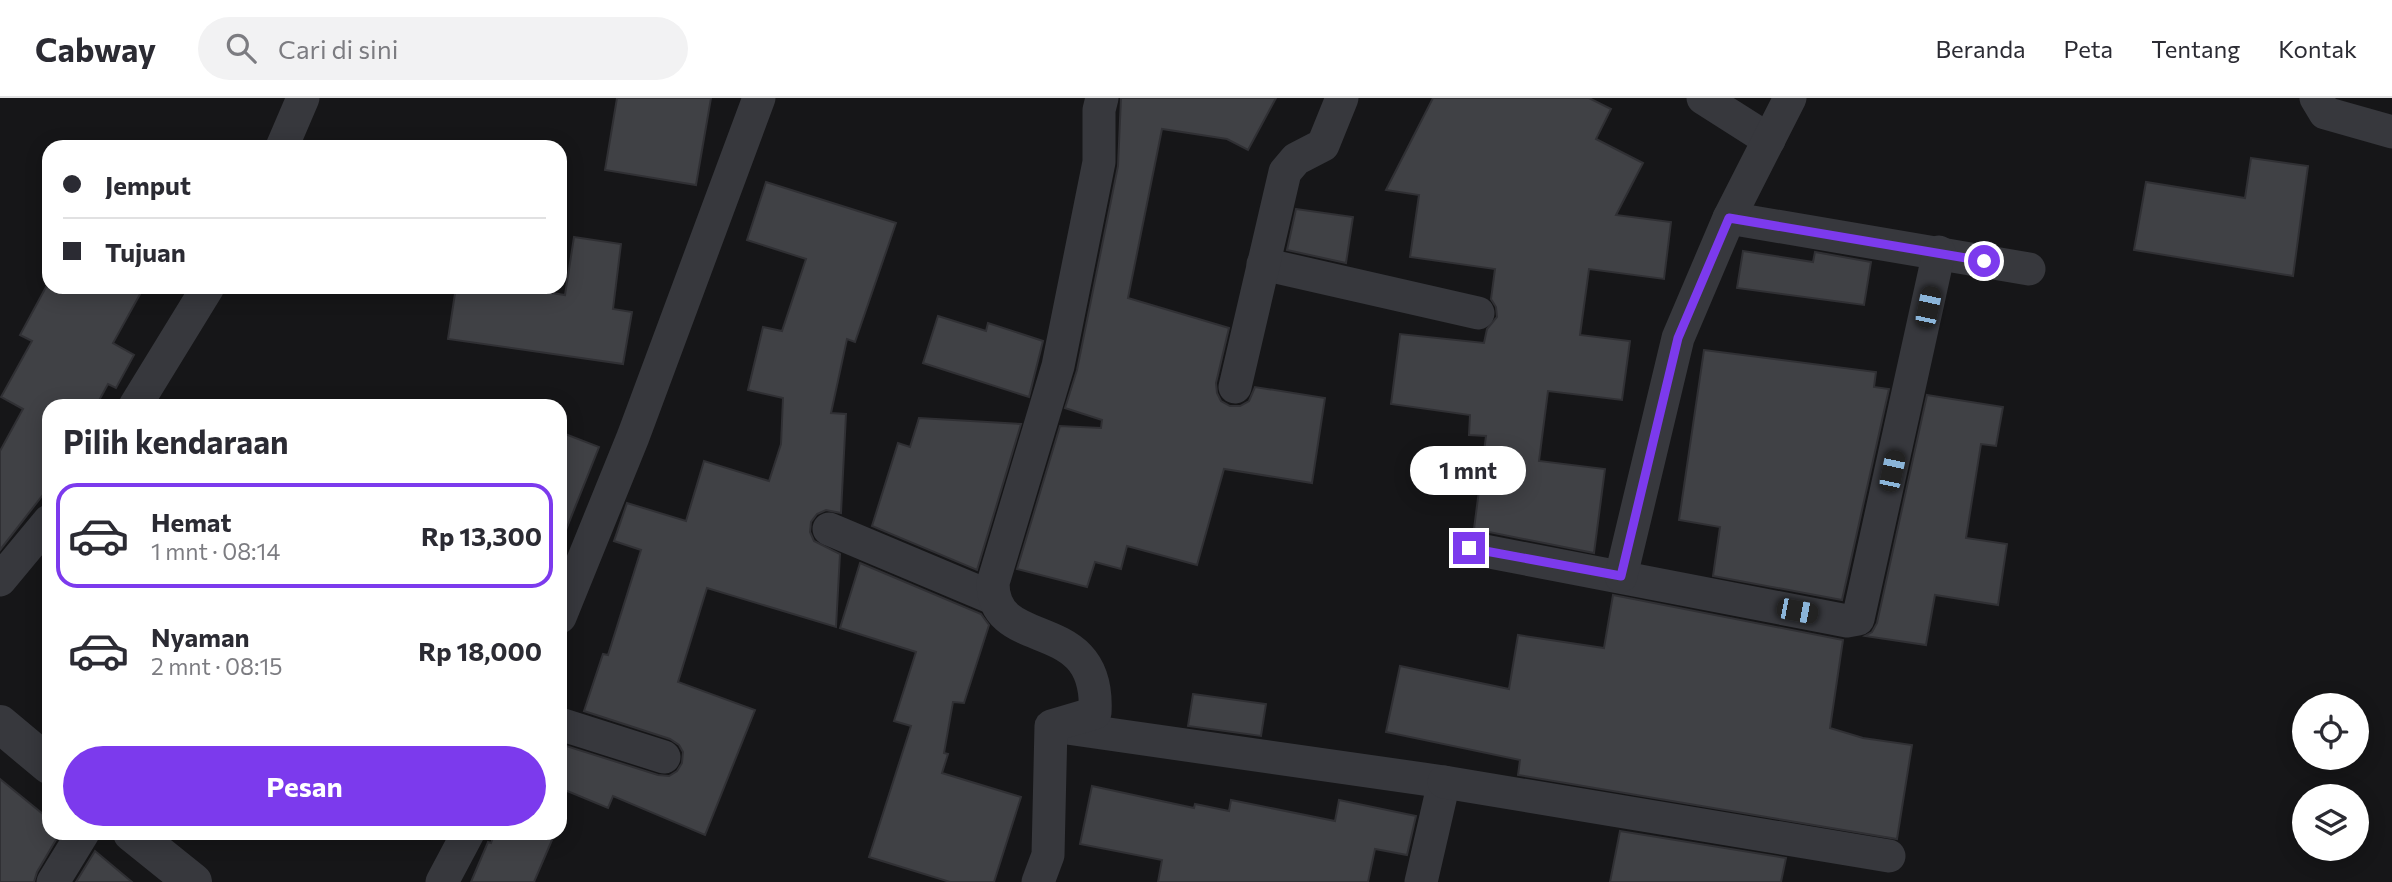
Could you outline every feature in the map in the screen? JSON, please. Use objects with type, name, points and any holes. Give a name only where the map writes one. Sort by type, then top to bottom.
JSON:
[{"type":"street","points":[[285,140],[303,98]]},
{"type":"street","points":[[567,600],[620,472],[759,98]]},
{"type":"street","points":[[1051,726],[1095,713],[1096,688],[1089,669],[1078,653],[1001,614],[993,598],[993,583],[1058,366],[1099,162],[1099,110],[1102,98]]},
{"type":"street","points":[[1235,387],[1287,169],[1296,159],[1323,145],[1342,98]]},
{"type":"street","points":[[1703,98],[1769,140]]},
{"type":"street","points":[[1621,576],[1678,338],[1729,218],[1790,98]]},
{"type":"street","points":[[2316,98],[2325,113],[2392,132]]},
{"type":"street","points":[[1729,218],[2029,269]]},
{"type":"street","points":[[1469,548],[1847,621],[1858,619],[1939,253]]},
{"type":"street","points":[[1263,264],[1478,313]]},
{"type":"street","points":[[139,399],[204,294]]},
{"type":"street","points":[[0,580],[42,529]]},
{"type":"street","points":[[829,529],[993,598]]},
{"type":"street","points":[[0,724],[42,759]]},
{"type":"street","points":[[567,726],[664,757]]},
{"type":"street","points":[[1051,726],[1444,782],[1889,856]]},
{"type":"street","points":[[1038,882],[1048,855],[1051,726]]},
{"type":"street","points":[[1421,882],[1444,782]]},
{"type":"street","points":[[53,882],[79,840]]},
{"type":"street","points":[[141,840],[193,882]]},
{"type":"street","points":[[442,882],[464,840]]},
{"type":"building","points":[[617,98],[711,98],[696,185],[605,170]]},
{"type":"building","points":[[1121,98],[1276,98],[1248,150],[1227,139],[1162,129],[1128,298],[1229,328],[1216,383],[1221,401],[1230,406],[1240,406],[1249,401],[1255,387],[1325,398],[1312,483],[1224,469],[1197,565],[1127,546],[1121,569],[1095,562],[1087,587],[1017,569],[1060,426],[1101,428],[1102,420],[1065,408],[1077,370],[1118,166]]},
{"type":"building","points":[[1433,98],[1589,98],[1611,109],[1596,139],[1643,163],[1616,215],[1671,222],[1664,279],[1589,269],[1580,335],[1630,341],[1622,400],[1548,391],[1539,461],[1605,469],[1594,553],[1474,529],[1486,436],[1469,435],[1470,415],[1391,404],[1400,334],[1484,343],[1487,329],[1497,317],[1496,307],[1491,299],[1495,269],[1410,257],[1419,195],[1386,190]]},
{"type":"building","points":[[2251,158],[2308,166],[2293,276],[2134,250],[2146,182],[2245,198]]},
{"type":"building","points":[[766,182],[896,223],[855,342],[847,339],[831,413],[846,414],[841,513],[826,510],[817,514],[811,522],[810,532],[814,541],[840,554],[836,627],[707,588],[678,682],[755,710],[705,835],[613,796],[608,808],[567,791],[567,746],[658,775],[669,776],[677,771],[682,763],[683,752],[679,745],[670,739],[584,711],[603,654],[608,655],[641,550],[614,541],[627,503],[686,521],[704,461],[769,481],[781,444],[783,398],[748,390],[763,327],[782,331],[806,259],[747,240]]},
{"type":"building","points":[[1296,209],[1353,217],[1346,263],[1287,250]]},
{"type":"building","points":[[574,237],[621,244],[613,309],[632,312],[623,364],[448,339],[455,294],[565,295]]},
{"type":"building","points":[[1743,251],[1813,262],[1815,252],[1871,262],[1864,305],[1737,288]]},
{"type":"building","points":[[42,294],[140,294],[113,343],[134,355],[116,388],[108,384],[100,399],[42,399],[42,496],[0,550],[0,451],[23,409],[1,397],[32,341],[20,335]]},
{"type":"building","points":[[938,316],[986,331],[988,323],[1043,341],[1029,397],[923,363]]},
{"type":"building","points":[[1704,350],[1876,372],[1874,387],[1889,389],[1842,600],[1713,576],[1720,527],[1679,520]]},
{"type":"building","points":[[1927,395],[2003,407],[1996,446],[1981,444],[1966,538],[2007,544],[1998,605],[1935,595],[1926,645],[1865,636],[1872,632],[1877,623]]},
{"type":"building","points":[[919,418],[1021,424],[977,570],[872,526],[898,443],[910,447]]},
{"type":"building","points":[[567,435],[599,447],[567,527]]},
{"type":"building","points":[[860,563],[981,614],[989,625],[964,703],[953,702],[944,753],[948,754],[942,773],[1021,797],[994,882],[950,882],[869,857],[911,726],[894,721],[916,652],[840,628]]},
{"type":"building","points":[[1613,595],[1843,640],[1830,728],[1863,738],[1912,745],[1897,839],[1518,775],[1520,760],[1386,732],[1400,666],[1509,689],[1518,635],[1604,648]]},
{"type":"building","points":[[1193,694],[1266,704],[1261,736],[1188,726]]},
{"type":"building","points":[[0,779],[42,813],[42,840],[56,840],[34,882],[0,882]]},
{"type":"building","points":[[1092,786],[1194,808],[1195,804],[1229,811],[1231,800],[1335,821],[1339,800],[1416,816],[1407,855],[1375,849],[1368,882],[1158,882],[1162,860],[1080,844]]},
{"type":"building","points":[[1620,831],[1786,858],[1781,882],[1610,882]]},
{"type":"building","points":[[492,840],[552,840],[534,882],[471,882],[488,842],[491,843]]},
{"type":"building","points":[[95,851],[132,882],[76,882]]},
{"type":"route","points":[[1469,548],[1621,576],[1678,338],[1729,218],[1984,261]]}]
